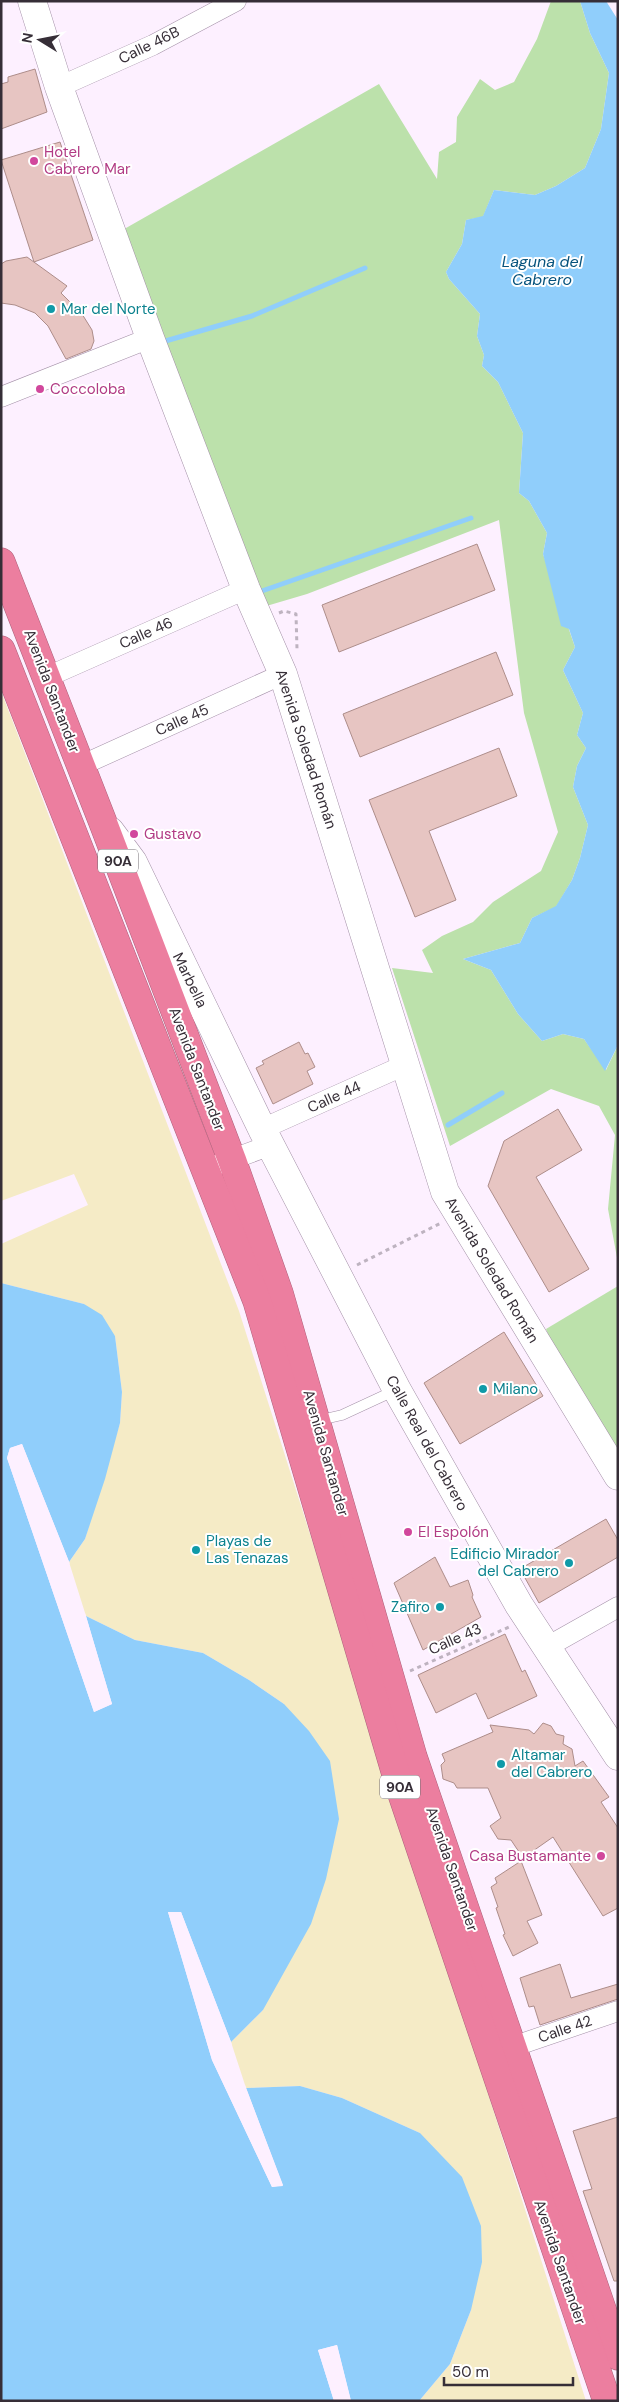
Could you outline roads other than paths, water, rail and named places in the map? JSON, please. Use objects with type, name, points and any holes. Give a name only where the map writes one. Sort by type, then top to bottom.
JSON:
[{"type":"highway","name":"Avenida Santander","points":[[1,562],[232,1160],[279,1293],[413,1757],[618,2356]]},
{"type":"highway","name":"Avenida Santander","points":[[1,650],[257,1301],[400,1788],[607,2401]]},
{"type":"street","name":"Avenida Soledad Román","points":[[32,1],[60,86],[150,338],[246,589],[283,674],[445,1192],[618,1476]]},
{"type":"street","name":"Calle 46B","points":[[60,86],[153,45],[236,1]]},
{"type":"street","points":[[1,397],[150,338]]},
{"type":"street","name":"Calle 46","points":[[46,677],[246,589]]},
{"type":"street","name":"Calle 45","points":[[80,766],[283,674]]},
{"type":"street","name":"Marbella","points":[[102,820],[133,862],[267,1137]]},
{"type":"street","name":"Calle 44","points":[[205,1169],[232,1160],[267,1137],[405,1065]]},
{"type":"street","name":"Calle Real del Cabrero","points":[[267,1137],[336,1276],[396,1390],[528,1618],[618,1756]]},
{"type":"street","points":[[547,1647],[618,1607]]},
{"type":"street","name":"Calle 42","points":[[512,2047],[618,2011]]},
{"type":"lane","points":[[316,1421],[342,1415],[396,1390]]},
{"type":"water","name":"Laguna del Cabrero","points":[[580,1],[606,1],[618,20],[618,1045],[605,1071],[584,1039],[563,1034],[542,1041],[518,1014],[491,970],[463,959],[520,943],[532,918],[556,906],[572,880],[580,858],[588,825],[573,787],[577,766],[586,748],[577,735],[583,713],[563,670],[575,647],[569,629],[561,626],[543,554],[547,533],[529,501],[519,493],[523,433],[498,382],[482,366],[484,355],[477,336],[480,314],[449,279],[446,272],[462,244],[466,220],[483,216],[494,190],[535,195],[556,186],[585,168],[601,129],[609,73],[590,33]]},
{"type":"water","points":[[1,1283],[84,1304],[102,1315],[115,1336],[122,1392],[120,1423],[105,1479],[85,1539],[69,1562],[22,1444],[10,1448],[7,1458],[94,1712],[112,1704],[86,1616],[135,1640],[203,1653],[249,1680],[284,1704],[309,1731],[330,1761],[339,1819],[326,1879],[311,1924],[263,2010],[231,2042],[181,1912],[168,1912],[212,2060],[272,2187],[283,2185],[246,2088],[300,2086],[342,2098],[420,2133],[462,2177],[481,2226],[482,2262],[471,2310],[450,2364],[419,2401],[351,2401],[337,2345],[318,2350],[334,2401],[1,2401]]},
{"type":"waterway","points":[[162,342],[252,316],[365,268]]},
{"type":"waterway","points":[[259,592],[471,518]]},
{"type":"waterway","points":[[448,1125],[502,1093]]},
{"type":"place","name":"Hotel Cabrero Mar","points":[[34,161]]},
{"type":"place","name":"Mar del Norte","points":[[51,309]]},
{"type":"place","name":"Coccoloba","points":[[40,389]]},
{"type":"place","name":"Gustavo","points":[[134,834]]},
{"type":"place","name":"Milano","points":[[483,1389]]},
{"type":"place","name":"El Espolón","points":[[408,1532]]},
{"type":"place","name":"Playas de Las Tenazas","points":[[196,1550]]},
{"type":"place","name":"Edificio Mirador del Cabrero","points":[[569,1563]]},
{"type":"place","name":"Zafiro","points":[[440,1607]]},
{"type":"place","name":"Altamar del Cabrero","points":[[501,1764]]},
{"type":"place","name":"Casa Bustamante","points":[[601,1856]]}]
